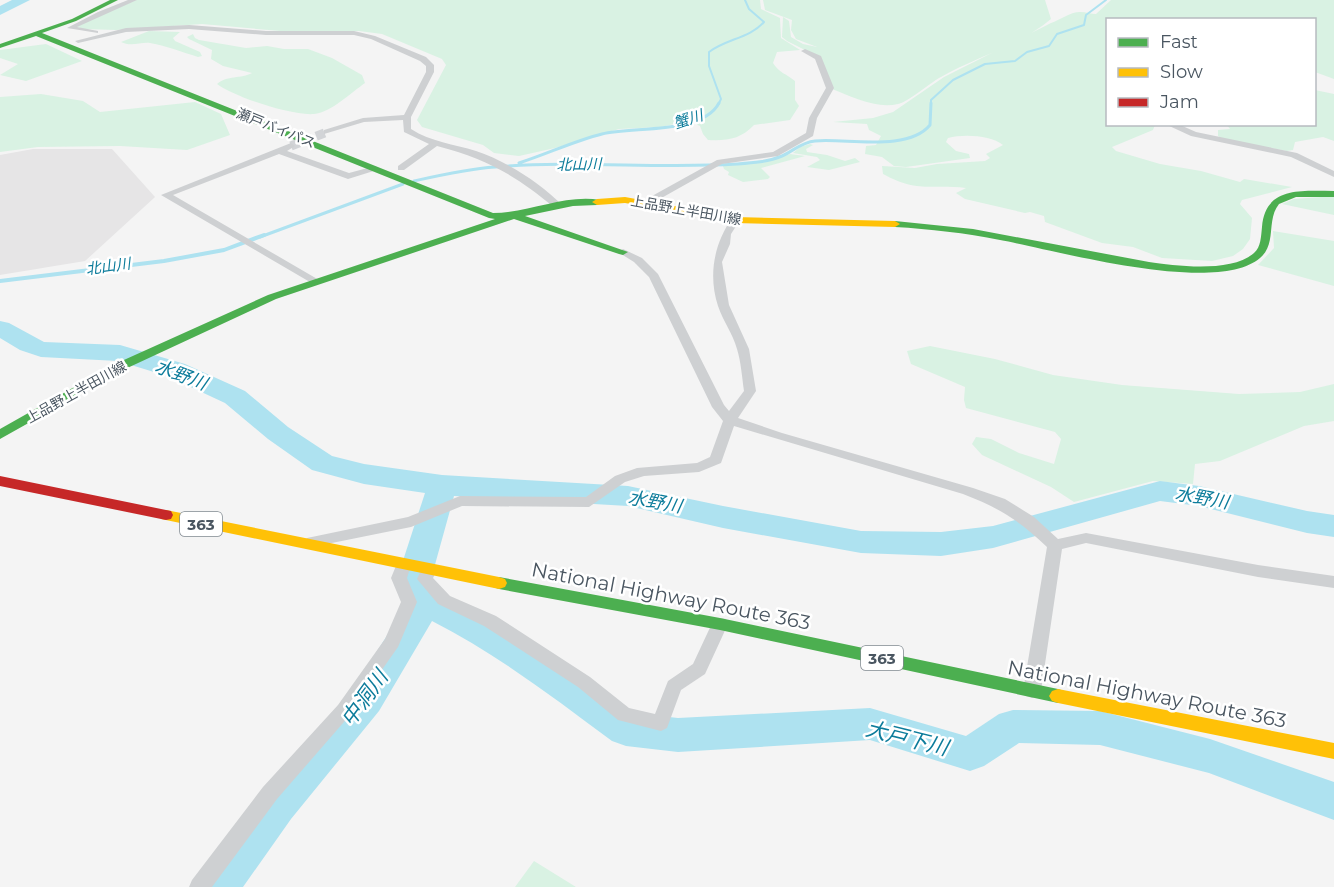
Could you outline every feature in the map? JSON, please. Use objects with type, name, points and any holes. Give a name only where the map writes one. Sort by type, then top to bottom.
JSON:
[{"type":"main road","points":[[0,46],[42,32],[116,0]]},
{"type":"main road","name":"瀬戸バイパス","points":[[42,32],[78,41],[415,180],[492,216],[514,216],[623,252]]},
{"type":"main road","name":"瀬戸バイパス","points":[[42,32],[375,170],[398,173]]},
{"type":"main road","name":"瀬戸バイパス","points":[[415,180],[435,181],[506,210],[514,216]]},
{"type":"main road","name":"上品野上半田川線","points":[[0,435],[119,367],[272,297],[514,216],[558,206],[606,200],[646,203],[735,220],[908,224],[946,228],[1158,268],[1208,271],[1241,265],[1258,257],[1264,247],[1270,210],[1276,202],[1308,194],[1334,194]]},
{"type":"main road","name":"National Highway Route 363","points":[[0,481],[403,565],[720,624],[1032,692],[1334,751]]},
{"type":"street","points":[[103,34],[70,28],[134,0]]},
{"type":"street","points":[[78,41],[126,30],[201,27],[253,32],[368,35],[423,59],[430,65],[430,72],[407,117],[406,126],[411,134],[494,162],[558,206]]},
{"type":"street","points":[[646,203],[716,164],[775,154],[810,134],[813,118],[830,88],[818,58],[804,51]]},
{"type":"street","points":[[327,132],[363,120],[407,117]]},
{"type":"street","points":[[1174,126],[1194,134],[1290,154],[1334,174]]},
{"type":"street","points":[[398,173],[437,142]]},
{"type":"street","points":[[291,146],[166,195],[240,236],[315,282]]},
{"type":"street","points":[[279,151],[344,176],[355,176],[375,170]]},
{"type":"street","points":[[298,544],[411,522],[460,501],[589,502],[620,479],[642,471],[699,467],[716,460],[730,420],[750,391],[743,349],[723,305],[717,262],[725,244],[726,234],[735,220]]},
{"type":"street","points":[[623,252],[638,260],[654,276],[718,406],[730,420],[777,436],[968,491],[1000,503],[1029,521],[1053,543]]},
{"type":"street","points":[[1053,543],[1086,538],[1258,571],[1334,582]]},
{"type":"street","points":[[1032,692],[1053,543]]},
{"type":"street","points":[[199,887],[270,793],[344,710],[392,642],[409,602],[399,578],[403,565]]},
{"type":"street","points":[[429,570],[424,579],[444,600],[500,627],[585,682],[624,715],[661,723],[674,686],[699,669],[720,624]]},
{"type":"shaded area","points":[[33,149],[112,149],[155,197],[85,261],[0,275],[0,155]]},
{"type":"green space","points":[[136,0],[760,0],[761,9],[780,18],[781,38],[800,50],[777,52],[773,63],[795,81],[795,100],[799,106],[790,120],[754,125],[739,136],[721,140],[708,140],[700,126],[688,121],[661,127],[619,129],[519,156],[494,153],[483,145],[422,127],[417,120],[446,65],[442,59],[382,34],[359,31],[280,31],[202,24],[116,30],[83,29],[76,26]]},
{"type":"green space","points":[[763,0],[1045,0],[1051,19],[1025,37],[941,77],[902,103],[881,105],[832,89],[821,58],[782,37],[783,17],[789,21],[791,37],[803,44],[817,47],[796,39],[791,30],[792,20],[765,10]]},
{"type":"green space","points":[[1111,0],[1334,0],[1334,79],[1316,72],[1316,18],[1106,18],[1106,126],[1155,126],[1153,130],[1112,147],[1116,151],[1160,164],[1201,171],[1240,182],[1244,179],[1292,187],[1242,200],[1240,204],[1252,218],[1250,239],[1243,249],[1233,256],[1212,261],[1162,258],[1133,247],[1102,243],[1045,222],[1044,216],[965,199],[956,193],[966,188],[906,184],[883,174],[882,166],[915,168],[985,161],[990,158],[986,154],[1003,145],[984,137],[948,138],[946,142],[956,151],[969,154],[970,158],[906,167],[894,166],[882,157],[865,154],[866,146],[876,145],[881,136],[869,130],[867,124],[833,122],[873,118],[893,112],[944,77],[1051,23],[1076,12],[1096,14]]},
{"type":"green space","points":[[149,31],[180,32],[173,38],[175,41],[200,52],[202,56],[198,57],[150,43],[121,42]]},
{"type":"green space","points":[[193,34],[199,40],[246,48],[267,46],[308,49],[332,58],[362,75],[365,83],[334,106],[320,113],[304,114],[278,109],[217,84],[225,79],[252,73],[223,66],[211,59],[212,50],[187,37]]},
{"type":"green space","points":[[46,44],[82,61],[26,81],[0,75],[18,64],[0,58],[0,50]]},
{"type":"green space","points":[[1316,90],[1334,94],[1334,141],[1323,137],[1295,142],[1293,150],[1287,151],[1223,139],[1218,136],[1218,130],[1230,129],[1228,126],[1316,126]]},
{"type":"green space","points":[[41,94],[83,101],[100,112],[195,102],[221,114],[230,135],[187,150],[120,146],[38,147],[0,152],[0,97]]},
{"type":"green space","points":[[813,145],[806,149],[807,152],[845,161],[855,158],[860,162],[829,170],[807,167],[820,160],[817,157],[793,153],[800,147]]},
{"type":"green space","points":[[790,154],[805,156],[761,168],[770,177],[768,179],[743,182],[728,175],[729,172],[723,166],[776,159]]},
{"type":"green space","points":[[1334,196],[1334,215],[1282,204],[1294,199]]},
{"type":"green space","points":[[1273,231],[1334,241],[1334,286],[1258,265],[1274,248]]},
{"type":"green space","points":[[930,346],[995,359],[1053,375],[1122,385],[1239,394],[1300,392],[1334,384],[1334,421],[1304,426],[1220,461],[1195,464],[1193,484],[1153,481],[1074,502],[1051,487],[982,455],[972,444],[976,437],[991,439],[1019,453],[1054,464],[1061,439],[1055,432],[966,408],[965,387],[911,364],[907,351]]},
{"type":"green space","points":[[534,861],[576,887],[515,887]]},
{"type":"waterway","points":[[0,11],[23,0]]},
{"type":"waterway","name":"蟹川","points":[[719,103],[721,99],[709,66],[709,52],[752,32],[764,22],[749,9],[745,0]]},
{"type":"waterway","name":"北山川","points":[[931,103],[931,100],[953,80],[985,64],[1015,61],[1027,52],[1049,46],[1057,34],[1084,25],[1086,15],[1106,0]]},
{"type":"waterway","name":"蟹川","points":[[519,163],[602,134],[683,125],[710,113],[719,103]]},
{"type":"waterway","name":"北山川","points":[[414,181],[474,169],[525,165],[677,166],[760,162],[782,156],[810,142],[876,142],[907,138],[920,133],[930,125],[931,103]]},
{"type":"waterway","name":"北山川","points":[[260,237],[403,184]]},
{"type":"waterway","name":"北山川","points":[[0,281],[164,261],[224,250],[264,235]]},
{"type":"waterway","name":"水野川","points":[[0,328],[29,345],[41,349],[120,353],[176,370],[235,397],[278,433],[322,463],[364,474],[442,485]]},
{"type":"waterway","name":"中洞川","points":[[426,602],[414,579],[442,485]]},
{"type":"waterway","name":"水野川","points":[[442,485],[628,496],[723,517],[861,542],[941,544],[993,537],[1160,491],[1199,496],[1307,522],[1334,526]]},
{"type":"waterway","name":"中洞川","points":[[217,887],[277,806],[366,700],[426,602]]},
{"type":"waterway","name":"大戸下川","points":[[426,602],[478,628],[554,677],[626,729],[678,735],[870,724],[970,754],[1013,726],[1100,728],[1210,756],[1334,801]]},
{"type":"tunnel","points":[[291,146],[327,132]]},
{"type":"traffic: fast","points":[[0,46],[74,20],[115,0]]},
{"type":"traffic: fast","points":[[38,34],[492,216],[514,216],[623,252]]},
{"type":"traffic: fast","points":[[895,224],[921,225],[999,236],[1149,266],[1212,269],[1246,262],[1258,256],[1266,238],[1267,218],[1270,210],[1282,198],[1296,195],[1334,194]]},
{"type":"traffic: fast","points":[[0,435],[119,367],[272,297],[514,216],[573,203],[597,202]]},
{"type":"traffic: fast","points":[[499,583],[720,624],[1058,696]]},
{"type":"traffic: slow","points":[[597,202],[625,200],[735,220],[895,224]]},
{"type":"traffic: slow","points":[[166,515],[499,583]]},
{"type":"traffic: slow","points":[[1058,696],[1334,751]]},
{"type":"traffic: jam","points":[[0,481],[166,515]]}]
